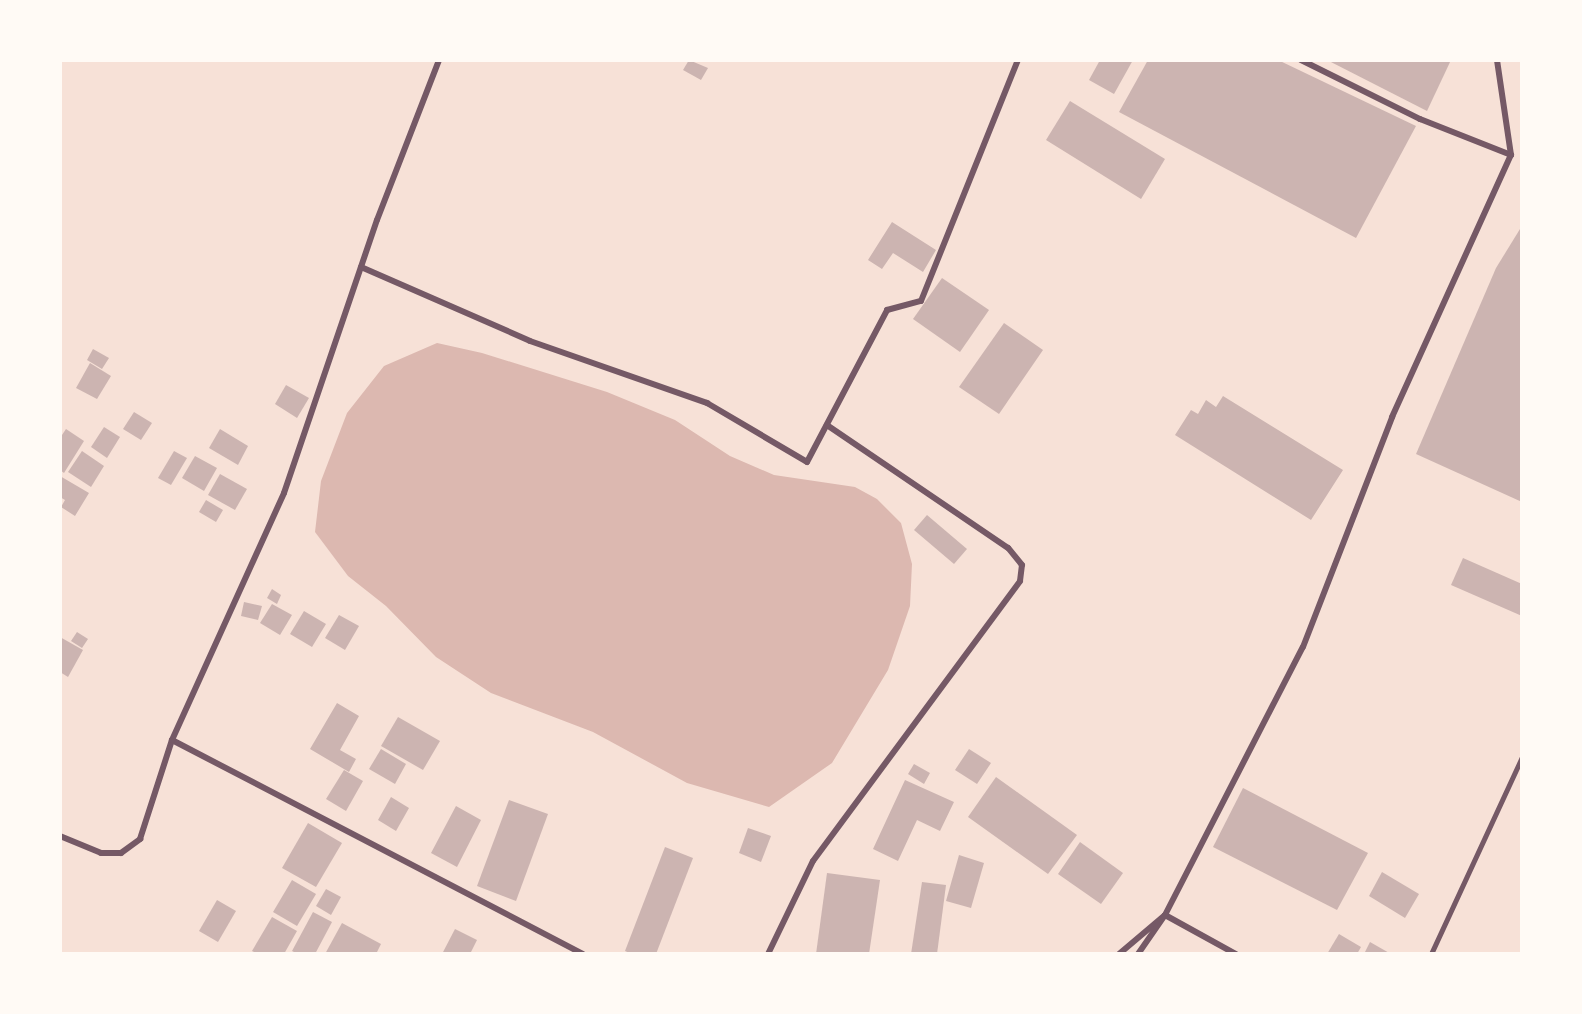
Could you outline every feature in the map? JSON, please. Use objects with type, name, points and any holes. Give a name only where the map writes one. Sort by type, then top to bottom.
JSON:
[{"type":"street","points":[[60,836],[101,853],[121,853],[140,839],[172,740],[284,493],[361,267],[439,60]]},
{"type":"street","points":[[361,267],[530,341],[707,403],[798,460],[807,462],[887,310],[921,301],[1018,60]]},
{"type":"street","points":[[1301,60],[1420,119],[1511,155]]},
{"type":"street","points":[[1138,954],[1165,915],[1303,647],[1392,417],[1511,155],[1497,60]]},
{"type":"street","points":[[768,954],[813,861],[1020,580],[1022,565],[1008,548],[827,424]]},
{"type":"street","points":[[172,740],[583,954]]},
{"type":"street","points":[[1119,954],[1165,915]]},
{"type":"street","points":[[1165,915],[1236,954]]},
{"type":"lane","points":[[1431,954],[1522,757]]},
{"type":"shaded area","points":[[437,343],[482,353],[607,392],[675,420],[730,456],[774,475],[855,487],[877,499],[901,523],[912,564],[910,606],[888,670],[832,763],[769,807],[687,783],[593,732],[491,693],[436,657],[386,606],[348,576],[315,532],[321,481],[347,413],[384,366]]},
{"type":"building","points":[[689,60],[708,68],[701,80],[683,70]]},
{"type":"building","points":[[1100,60],[1133,60],[1114,94],[1089,80]]},
{"type":"building","points":[[1148,60],[1278,60],[1416,126],[1356,238],[1119,112]]},
{"type":"building","points":[[1327,60],[1451,60],[1427,111]]},
{"type":"building","points":[[1070,101],[1165,159],[1141,199],[1046,140]]},
{"type":"building","points":[[892,222],[936,250],[923,272],[893,253],[882,269],[868,260]]},
{"type":"building","points":[[1520,229],[1522,230],[1522,502],[1416,454],[1496,268]]},
{"type":"building","points":[[942,278],[989,310],[960,352],[913,319]]},
{"type":"building","points":[[1004,323],[1043,350],[999,414],[959,387]]},
{"type":"building","points":[[93,349],[109,358],[102,369],[87,360]]},
{"type":"building","points":[[90,363],[111,376],[97,399],[76,388]]},
{"type":"building","points":[[286,385],[309,398],[297,418],[275,404]]},
{"type":"building","points":[[1223,396],[1343,470],[1311,520],[1175,435],[1191,410],[1198,414],[1206,400],[1216,407]]},
{"type":"building","points":[[134,412],[152,423],[141,440],[123,429]]},
{"type":"building","points":[[104,427],[120,437],[107,458],[91,447]]},
{"type":"building","points":[[66,429],[84,441],[64,473],[60,470],[60,438]]},
{"type":"building","points":[[220,429],[248,446],[238,465],[209,448]]},
{"type":"building","points":[[82,451],[104,466],[91,487],[68,472]]},
{"type":"building","points":[[174,451],[187,458],[171,485],[158,478]]},
{"type":"building","points":[[195,456],[217,468],[204,491],[182,478]]},
{"type":"building","points":[[220,474],[247,489],[235,510],[208,495]]},
{"type":"building","points":[[60,476],[89,493],[75,516],[61,507],[65,500],[60,497]]},
{"type":"building","points":[[206,500],[223,510],[216,522],[199,512]]},
{"type":"building","points":[[927,515],[967,549],[954,564],[914,530]]},
{"type":"building","points":[[1463,558],[1522,584],[1522,616],[1451,585]]},
{"type":"building","points":[[272,589],[281,595],[277,604],[267,598]]},
{"type":"building","points":[[244,602],[262,606],[258,620],[241,616]]},
{"type":"building","points":[[272,604],[292,615],[280,635],[260,623]]},
{"type":"building","points":[[304,611],[326,624],[312,647],[290,634]]},
{"type":"building","points":[[339,615],[359,626],[345,650],[325,638]]},
{"type":"building","points":[[77,632],[88,639],[82,648],[71,641]]},
{"type":"building","points":[[60,637],[83,650],[68,677],[60,672]]},
{"type":"building","points":[[337,703],[359,716],[340,750],[356,759],[349,772],[310,749]]},
{"type":"building","points":[[398,717],[440,741],[423,770],[381,746]]},
{"type":"building","points":[[381,749],[406,764],[395,784],[369,769]]},
{"type":"building","points":[[969,749],[991,763],[977,784],[955,770]]},
{"type":"building","points":[[914,764],[930,773],[924,784],[908,774]]},
{"type":"building","points":[[344,770],[363,781],[346,811],[326,799]]},
{"type":"building","points":[[996,777],[1077,835],[1048,874],[968,817]]},
{"type":"building","points":[[905,780],[954,802],[940,831],[917,820],[898,861],[873,849]]},
{"type":"building","points":[[1243,788],[1368,853],[1337,910],[1213,847]]},
{"type":"building","points":[[391,797],[409,808],[396,831],[378,820]]},
{"type":"building","points":[[509,800],[548,814],[516,901],[477,886]]},
{"type":"building","points":[[456,806],[481,820],[457,867],[431,853]]},
{"type":"building","points":[[308,823],[342,843],[316,887],[282,868]]},
{"type":"building","points":[[748,828],[771,836],[761,862],[739,853]]},
{"type":"building","points":[[1080,842],[1123,873],[1101,904],[1058,874]]},
{"type":"building","points":[[665,847],[693,858],[656,954],[632,954],[625,951]]},
{"type":"building","points":[[959,855],[984,863],[971,908],[946,901]]},
{"type":"building","points":[[1382,872],[1419,894],[1405,918],[1369,896]]},
{"type":"building","points":[[827,873],[880,880],[869,954],[816,954]]},
{"type":"building","points":[[292,880],[316,894],[297,926],[273,912]]},
{"type":"building","points":[[922,882],[946,885],[937,954],[911,954]]},
{"type":"building","points":[[326,889],[341,897],[331,915],[316,906]]},
{"type":"building","points":[[217,900],[236,911],[218,942],[199,931]]},
{"type":"building","points":[[313,912],[332,922],[315,954],[298,954],[292,951]]},
{"type":"building","points":[[272,917],[297,931],[284,954],[258,954],[252,951]]},
{"type":"building","points":[[342,923],[381,944],[376,954],[325,954]]},
{"type":"building","points":[[455,929],[477,940],[470,954],[442,954]]},
{"type":"building","points":[[1339,934],[1361,947],[1357,954],[1327,954]]},
{"type":"building","points":[[1370,942],[1391,954],[1364,954]]}]
